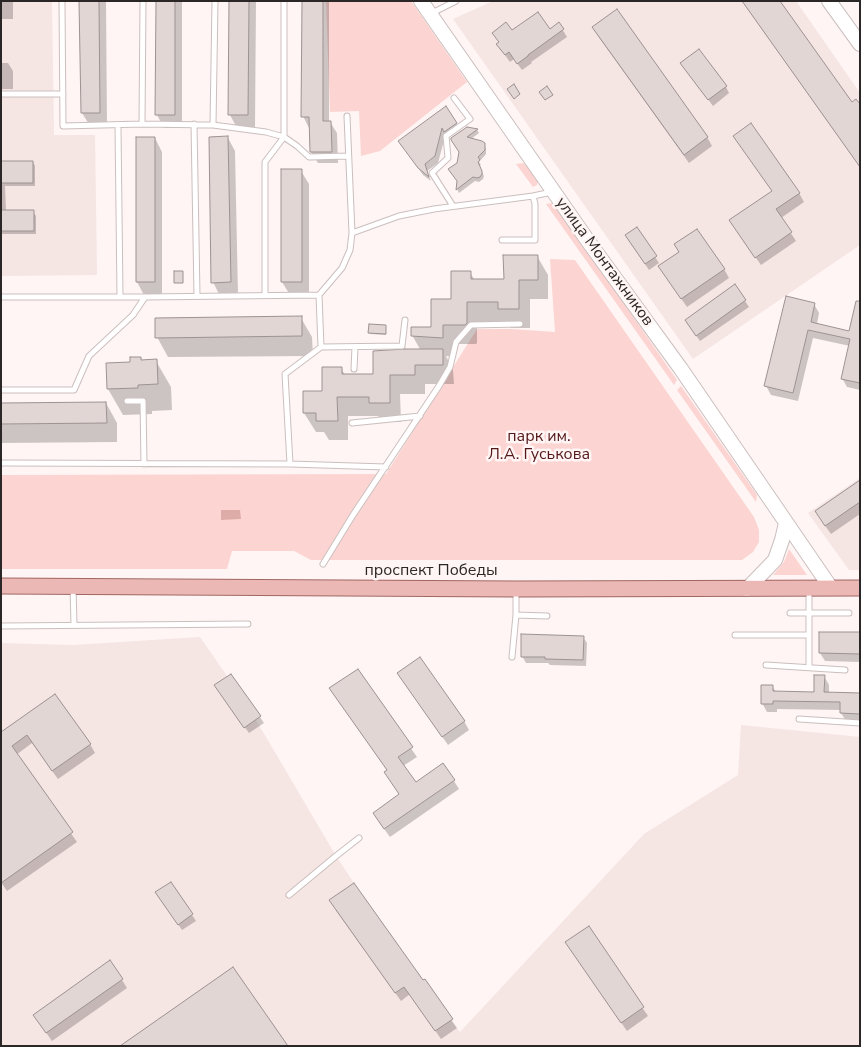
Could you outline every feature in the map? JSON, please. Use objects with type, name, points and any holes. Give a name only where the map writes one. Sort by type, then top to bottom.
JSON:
[{"type":"main road","name":"улица Монтажников","points":[[421,1],[680,369],[831,588]]},
{"type":"main road","points":[[829,1],[860,44]]},
{"type":"main road","points":[[747,589],[775,560],[786,523]]},
{"type":"main road","name":"проспект Победы","points":[[1,586],[516,589],[860,588]]},
{"type":"lane","points":[[62,1],[63,126],[213,125],[266,132],[284,137],[309,157],[348,156]]},
{"type":"lane","points":[[142,124],[143,1]]},
{"type":"lane","points":[[213,125],[215,1]]},
{"type":"lane","points":[[265,295],[265,162],[284,137],[284,1]]},
{"type":"lane","points":[[430,14],[456,1]]},
{"type":"lane","points":[[1,94],[63,94]]},
{"type":"lane","points":[[453,206],[432,173],[448,158],[446,136],[470,119],[454,98]]},
{"type":"lane","points":[[321,347],[319,295],[342,268],[350,250],[352,233],[347,116]]},
{"type":"lane","points":[[194,124],[197,296]]},
{"type":"lane","points":[[118,126],[120,296]]},
{"type":"lane","points":[[352,233],[399,216],[453,206],[554,192]]},
{"type":"lane","points":[[502,240],[535,240],[535,204],[533,196]]},
{"type":"lane","points":[[1,297],[319,295]]},
{"type":"lane","points":[[1,390],[74,390],[89,356],[133,315],[145,297]]},
{"type":"lane","points":[[290,464],[285,374],[321,347],[402,346],[405,320]]},
{"type":"lane","points":[[323,564],[353,515],[439,386],[450,367],[456,342],[471,325],[520,324]]},
{"type":"lane","points":[[354,369],[355,346]]},
{"type":"lane","points":[[127,401],[143,401],[144,464]]},
{"type":"lane","points":[[352,423],[420,416]]},
{"type":"lane","points":[[1,463],[290,464],[386,467]]},
{"type":"lane","points":[[73,586],[74,625]]},
{"type":"lane","points":[[809,588],[809,667]]},
{"type":"lane","points":[[512,657],[516,589]]},
{"type":"lane","points":[[790,614],[849,613]]},
{"type":"lane","points":[[516,614],[547,616]]},
{"type":"lane","points":[[1,626],[248,624]]},
{"type":"lane","points":[[735,635],[809,635]]},
{"type":"lane","points":[[766,665],[846,670]]},
{"type":"lane","points":[[799,719],[860,723]]},
{"type":"lane","points":[[289,895],[359,838]]},
{"type":"shaded area","points":[[1,1],[52,1],[54,135],[95,135],[97,275],[1,276]]},
{"type":"shaded area","points":[[493,1],[796,1],[860,93],[860,245],[693,359],[453,19]]},
{"type":"shaded area","points":[[860,478],[860,570],[849,570],[808,513]]},
{"type":"shaded area","points":[[221,510],[240,510],[241,519],[221,520]]},
{"type":"shaded area","points":[[200,637],[227,676],[231,674],[261,716],[256,720],[336,856],[423,980],[425,979],[460,1032],[644,834],[738,775],[741,725],[860,737],[860,1046],[1,1046],[1,643],[74,645]]},
{"type":"green space","points":[[326,1],[411,1],[467,82],[380,151],[361,156],[359,111],[330,112]]},
{"type":"green space","points":[[524,163],[538,180],[537,185],[533,187],[516,164]]},
{"type":"green space","points":[[546,204],[555,204],[677,380],[674,385]]},
{"type":"green space","name":"парк им. Л.А. Гуськова","points":[[550,259],[575,260],[754,517],[759,530],[759,542],[753,552],[742,560],[311,560],[294,551],[232,551],[227,569],[1,569],[1,475],[386,474],[477,329],[555,332]]},
{"type":"green space","points":[[681,386],[757,495],[756,502],[677,390]]},
{"type":"green space","points":[[789,549],[807,575],[773,575],[784,562]]},
{"type":"building","points":[[79,1],[99,1],[100,113],[81,113]]},
{"type":"building","points":[[156,1],[175,1],[175,115],[155,115]]},
{"type":"building","points":[[229,1],[249,1],[248,115],[228,115]]},
{"type":"building","points":[[302,1],[323,1],[323,121],[331,121],[332,152],[310,152],[309,117],[301,117]]},
{"type":"building","points":[[742,1],[780,1],[852,102],[856,99],[860,104],[860,167]]},
{"type":"building","points":[[617,9],[708,137],[684,155],[592,27]]},
{"type":"building","points":[[538,12],[550,29],[559,22],[564,29],[517,64],[509,52],[505,55],[496,44],[499,42],[492,33],[506,22],[512,30]]},
{"type":"building","points":[[699,49],[727,86],[708,100],[680,63]]},
{"type":"building","points":[[514,84],[520,94],[514,99],[507,89]]},
{"type":"building","points":[[547,86],[553,95],[545,100],[539,92]]},
{"type":"building","points":[[446,106],[457,123],[444,132],[442,128],[435,156],[425,164],[429,177],[418,168],[398,141]]},
{"type":"building","points":[[751,123],[800,193],[776,209],[792,232],[755,258],[729,220],[772,191],[733,136]]},
{"type":"building","points":[[467,127],[478,129],[467,137],[485,143],[485,150],[478,157],[482,174],[477,178],[473,177],[456,190],[457,181],[448,169],[457,163],[459,152],[451,138]]},
{"type":"building","points":[[228,136],[231,282],[211,283],[209,137]]},
{"type":"building","points":[[136,137],[155,137],[155,282],[136,282]]},
{"type":"building","points":[[1,161],[33,161],[33,183],[1,183]]},
{"type":"building","points":[[281,169],[302,169],[302,282],[281,282]]},
{"type":"building","points":[[1,210],[34,210],[34,231],[1,231]]},
{"type":"building","points":[[637,227],[657,256],[645,264],[625,235]]},
{"type":"building","points":[[697,229],[725,269],[681,299],[658,266],[679,252],[674,244]]},
{"type":"building","points":[[503,255],[538,255],[538,280],[519,280],[519,309],[498,309],[498,302],[467,302],[467,323],[465,325],[443,325],[443,338],[411,336],[411,327],[431,327],[431,299],[451,299],[451,271],[471,271],[471,279],[504,279]]},
{"type":"building","points":[[174,271],[183,271],[183,283],[174,283]]},
{"type":"building","points":[[735,284],[746,300],[696,336],[685,320]]},
{"type":"building","points":[[786,296],[815,303],[811,322],[849,331],[856,301],[860,301],[860,383],[841,379],[850,339],[808,330],[793,393],[764,386]]},
{"type":"building","points":[[302,316],[302,336],[155,338],[155,318]]},
{"type":"building","points":[[369,324],[386,325],[386,334],[368,333]]},
{"type":"building","points":[[443,349],[443,365],[415,365],[415,375],[390,375],[390,403],[369,403],[369,397],[337,397],[338,421],[316,421],[316,413],[303,413],[303,391],[322,391],[322,367],[342,367],[342,374],[373,374],[373,351]]},
{"type":"building","points":[[130,357],[141,357],[141,360],[157,359],[158,384],[138,385],[138,388],[107,389],[106,363],[130,362]]},
{"type":"building","points":[[106,402],[107,423],[1,424],[1,403]]},
{"type":"building","points":[[860,480],[860,502],[825,526],[815,511]]},
{"type":"building","points":[[819,632],[860,632],[860,654],[819,653]]},
{"type":"building","points":[[521,634],[584,636],[583,660],[521,657]]},
{"type":"building","points":[[420,657],[465,721],[442,737],[397,673]]},
{"type":"building","points":[[358,669],[413,747],[398,757],[416,782],[443,763],[455,780],[384,829],[373,813],[399,794],[384,772],[387,770],[329,688]]},
{"type":"building","points":[[231,674],[261,716],[244,728],[214,685]]},
{"type":"building","points":[[814,675],[825,675],[824,692],[860,693],[860,714],[840,713],[840,702],[773,701],[773,704],[761,704],[761,685],[773,685],[773,691],[814,692]]},
{"type":"building","points":[[55,694],[91,744],[52,771],[27,735],[12,746],[73,832],[1,883],[1,732]]},
{"type":"building","points":[[171,882],[193,914],[178,925],[155,892]]},
{"type":"building","points":[[354,883],[453,1019],[435,1031],[404,987],[395,993],[329,900]]},
{"type":"building","points":[[589,926],[644,1007],[621,1023],[565,942]]},
{"type":"building","points":[[110,960],[123,979],[46,1033],[33,1015]]},
{"type":"building","points":[[233,967],[288,1046],[120,1046]]}]
